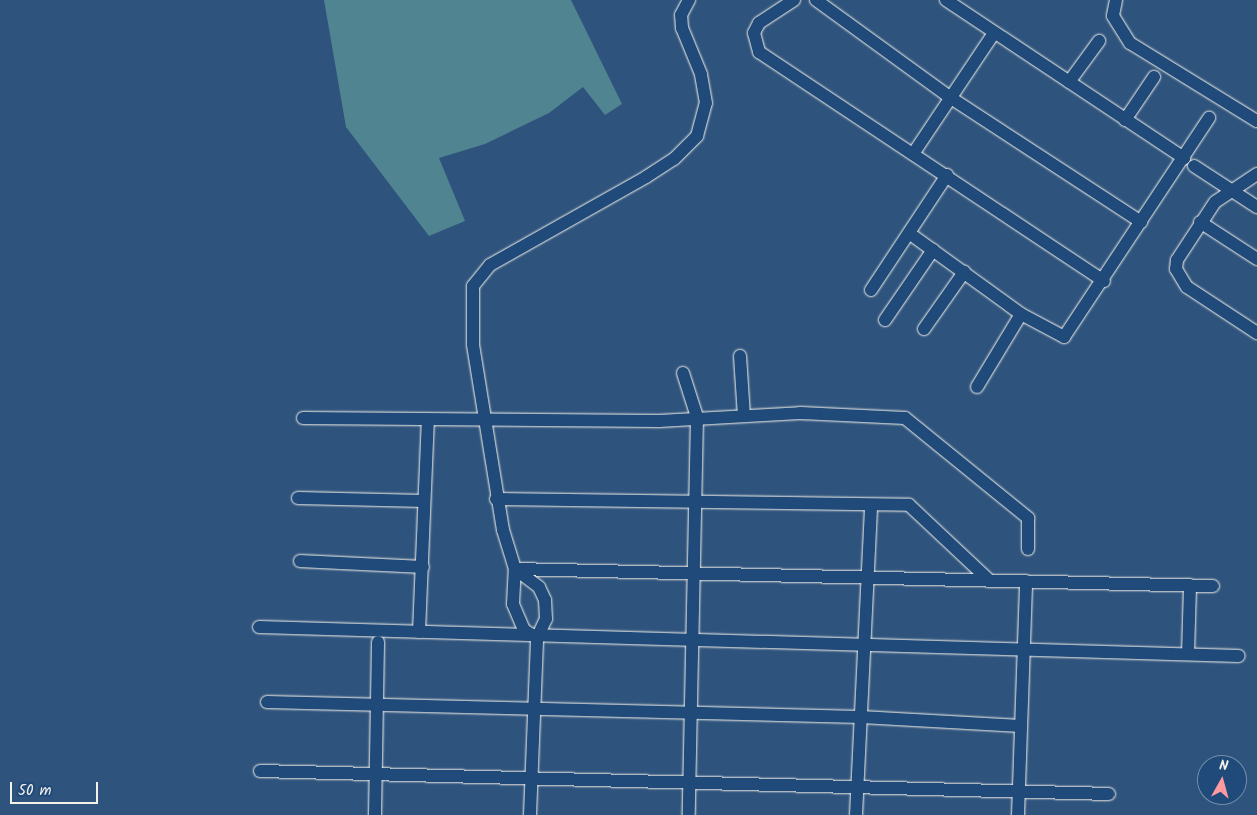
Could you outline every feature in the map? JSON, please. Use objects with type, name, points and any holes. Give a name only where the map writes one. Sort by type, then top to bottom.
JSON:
[{"type":"street","points":[[537,638],[524,630],[513,604],[515,569],[496,498],[471,326],[473,286],[490,265],[646,177],[674,159],[697,136],[706,103],[701,74],[682,28],[681,15],[689,0]]},
{"type":"street","points":[[794,0],[759,23],[754,33],[759,52],[947,175],[1104,282]]},
{"type":"street","points":[[816,0],[952,98],[1142,222]]},
{"type":"street","points":[[946,0],[1184,158]]},
{"type":"street","points":[[1116,0],[1112,16],[1130,43],[1257,121]]},
{"type":"street","points":[[913,154],[994,33]]},
{"type":"street","points":[[1069,82],[1099,41]]},
{"type":"street","points":[[1125,120],[1154,78]]},
{"type":"street","points":[[909,233],[1021,314],[1064,337],[1104,282],[1210,118]]},
{"type":"street","points":[[1194,166],[1257,208]]},
{"type":"street","points":[[1257,174],[1229,189],[1200,222],[1177,260],[1178,277],[1186,287],[1257,333]]},
{"type":"street","points":[[871,290],[947,175]]},
{"type":"street","points":[[1200,222],[1257,259]]},
{"type":"street","points":[[885,320],[933,250]]},
{"type":"street","points":[[924,329],[964,272]]},
{"type":"street","points":[[976,387],[1021,314]]},
{"type":"street","points":[[740,356],[744,416]]},
{"type":"street","points":[[683,373],[697,417],[697,572],[689,815]]},
{"type":"street","points":[[303,418],[428,420],[483,418],[659,421],[697,417],[800,413],[906,418],[1028,518],[1028,549]]},
{"type":"street","points":[[419,632],[428,420]]},
{"type":"street","points":[[298,498],[424,501]]},
{"type":"street","points":[[496,498],[913,507],[989,580]]},
{"type":"street","points":[[856,815],[871,506]]},
{"type":"street","points":[[300,561],[423,568]]},
{"type":"street","points":[[515,569],[868,575],[1213,586]]},
{"type":"street","points":[[515,569],[539,587],[545,600],[546,619],[537,638],[530,815]]},
{"type":"street","points":[[1018,815],[1026,581]]},
{"type":"street","points":[[1188,654],[1190,585]]},
{"type":"street","points":[[259,627],[537,638],[695,640],[864,647],[1238,656]]},
{"type":"street","points":[[375,815],[378,642]]},
{"type":"street","points":[[267,702],[861,717],[1021,726]]},
{"type":"street","points":[[260,771],[1019,790],[1109,794]]},
{"type":"green space","points":[[324,0],[571,0],[622,104],[605,115],[583,87],[549,113],[485,144],[439,158],[465,221],[429,236],[346,127]]}]
